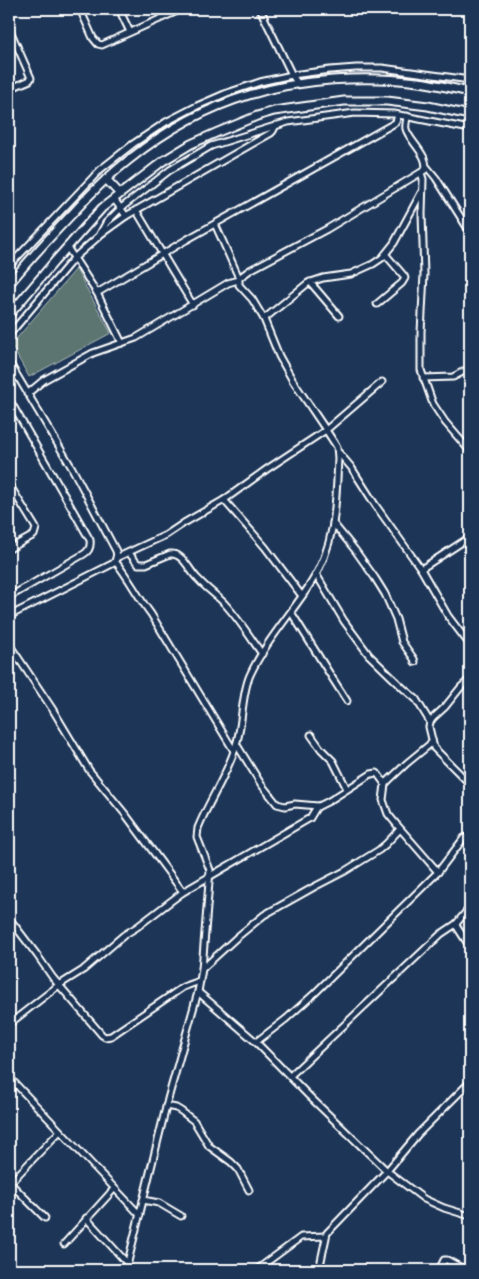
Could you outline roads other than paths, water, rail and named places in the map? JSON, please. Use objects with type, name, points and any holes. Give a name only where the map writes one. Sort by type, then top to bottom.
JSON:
[{"type":"street","points":[[80,9],[93,38],[98,44],[102,45],[182,9]]},
{"type":"street","points":[[118,9],[130,32]]},
{"type":"street","points":[[260,9],[298,84]]},
{"type":"street","points":[[9,28],[31,78],[9,89]]},
{"type":"street","points":[[9,266],[101,169],[133,144],[166,122],[212,99],[260,82],[330,70],[382,68],[470,80]]},
{"type":"street","points":[[9,284],[34,254],[97,187],[129,159],[188,121],[249,94],[298,84],[346,79],[386,79],[420,82],[470,92]]},
{"type":"street","points":[[212,99],[216,108]]},
{"type":"street","points":[[9,316],[102,208],[163,161],[191,144],[251,118],[274,111],[344,101],[382,101],[428,106],[470,115]]},
{"type":"street","points":[[99,236],[106,223],[121,208],[170,170],[211,146],[276,126],[294,121],[356,113],[407,116],[470,129]]},
{"type":"street","points":[[97,293],[186,240],[393,124],[396,122],[398,115]]},
{"type":"street","points":[[407,116],[406,130],[427,167],[470,232]]},
{"type":"street","points":[[9,335],[74,258],[99,236],[136,210],[271,133],[276,126]]},
{"type":"street","points":[[27,394],[44,380],[93,353],[136,338],[238,279],[250,270],[327,229],[421,173],[427,167]]},
{"type":"street","points":[[421,173],[423,179],[424,274],[420,364],[431,400],[442,418],[470,451]]},
{"type":"street","points":[[106,180],[117,196],[126,216]]},
{"type":"street","points":[[264,320],[310,282],[351,274],[374,264],[386,255],[422,190]]},
{"type":"street","points":[[136,210],[193,304]]},
{"type":"street","points":[[126,1270],[166,1106],[198,992],[202,969],[210,876],[209,865],[197,837],[197,832],[235,748],[249,678],[262,654],[316,574],[329,546],[333,523],[337,447],[293,381],[252,299],[241,289],[215,224]]},
{"type":"street","points":[[67,247],[97,293],[122,343]]},
{"type":"street","points":[[377,304],[402,283],[405,278],[386,255]]},
{"type":"street","points":[[310,282],[339,316]]},
{"type":"street","points":[[9,362],[72,468],[116,551],[116,560],[235,748],[258,781],[277,804],[285,806],[295,804],[319,806]]},
{"type":"street","points":[[423,378],[453,377],[470,368]]},
{"type":"street","points":[[9,616],[166,535],[224,500],[326,430],[382,382]]},
{"type":"street","points":[[9,399],[91,544],[88,552],[9,597]]},
{"type":"street","points":[[338,453],[351,467],[420,569],[448,616],[470,645]]},
{"type":"street","points":[[9,484],[36,528],[34,535],[9,548]]},
{"type":"street","points":[[224,500],[265,546],[302,596]]},
{"type":"street","points":[[333,523],[375,578],[396,620],[402,642],[415,662]]},
{"type":"street","points":[[420,569],[470,537]]},
{"type":"street","points":[[129,553],[138,564],[142,565],[170,554],[179,556],[197,578],[238,619],[262,654]]},
{"type":"street","points":[[316,574],[344,621],[369,655],[416,699],[430,722],[429,731],[436,751],[470,784]]},
{"type":"street","points":[[291,612],[347,701]]},
{"type":"street","points":[[9,644],[90,770],[183,892]]},
{"type":"street","points":[[430,722],[470,679]]},
{"type":"street","points":[[311,734],[320,749],[332,761],[346,789]]},
{"type":"street","points":[[432,741],[385,784],[383,800],[388,814],[438,872]]},
{"type":"street","points":[[9,1024],[83,970],[124,935],[183,892],[310,818],[316,808],[374,773],[379,775],[385,784]]},
{"type":"street","points":[[202,969],[264,916],[379,850],[400,829]]},
{"type":"street","points":[[256,1042],[315,993],[438,872],[464,838],[470,836]]},
{"type":"street","points":[[290,1076],[441,934],[456,924],[470,907]]},
{"type":"street","points":[[9,918],[48,972],[102,1035],[108,1037],[183,986],[200,981]]},
{"type":"street","points":[[456,924],[470,947]]},
{"type":"street","points":[[198,992],[256,1042],[387,1171],[424,1199],[444,1208],[470,1216]]},
{"type":"street","points":[[9,1077],[140,1215]]},
{"type":"street","points":[[319,1270],[325,1236],[329,1230],[387,1171],[418,1134],[469,1086]]},
{"type":"street","points":[[166,1106],[181,1111],[194,1121],[209,1146],[238,1169],[249,1190]]},
{"type":"street","points":[[45,1218],[9,1183],[60,1132]]},
{"type":"street","points":[[64,1244],[114,1188]]},
{"type":"street","points":[[143,1200],[159,1203],[181,1216]]},
{"type":"street","points":[[86,1218],[127,1263]]},
{"type":"street","points":[[259,1268],[298,1238],[304,1236],[325,1236]]},
{"type":"street","points":[[438,1270],[444,1260],[447,1260],[465,1270]]},
{"type":"street","points":[[358,1270],[368,1270]]}]
